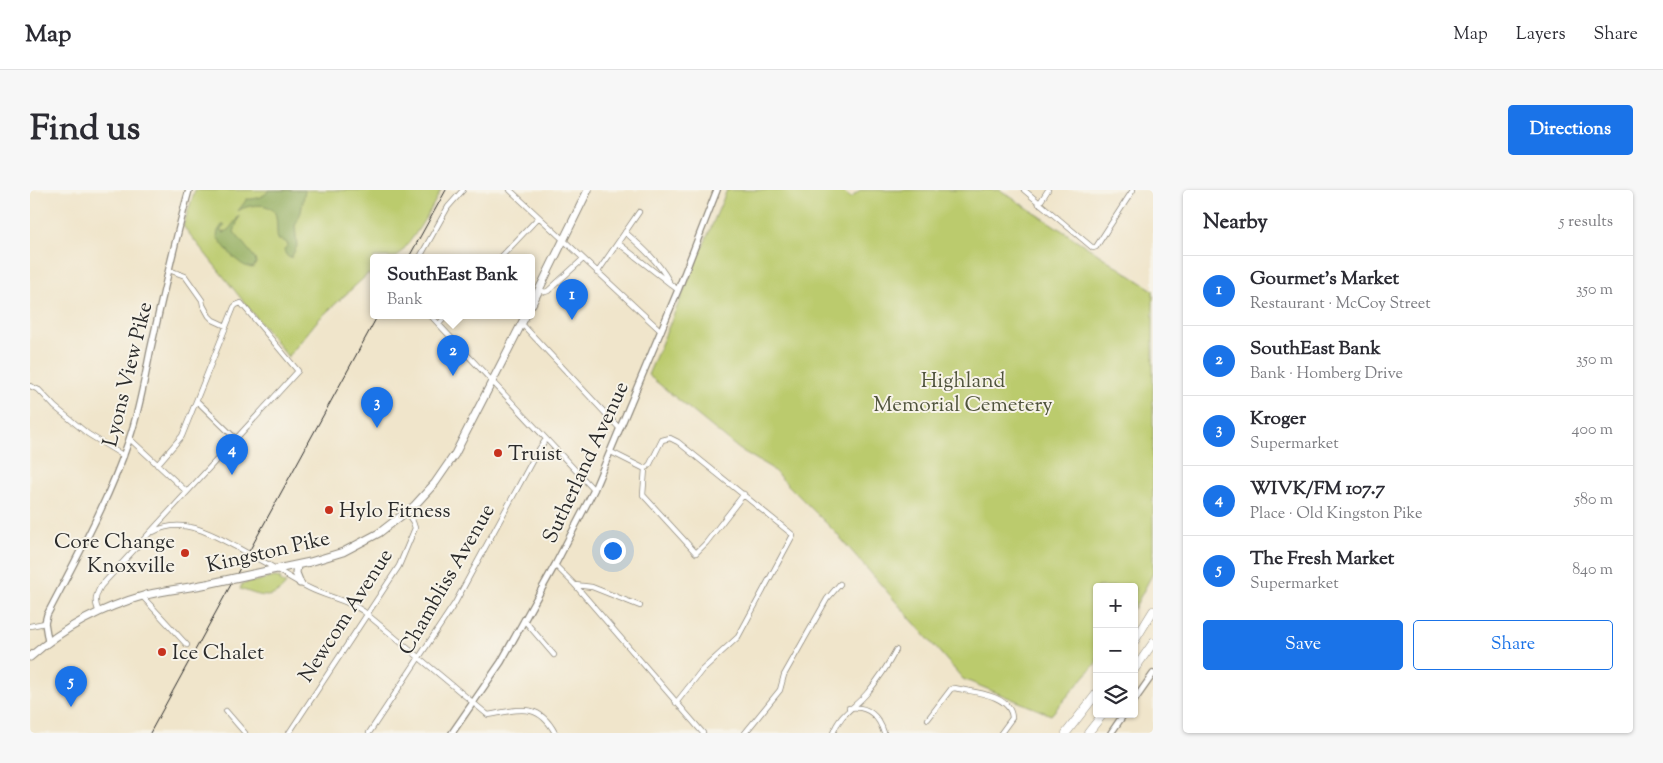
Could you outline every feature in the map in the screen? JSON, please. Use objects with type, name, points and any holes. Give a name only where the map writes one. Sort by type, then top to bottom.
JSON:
[{"type":"highway","points":[[1138,635],[1153,611]]},
{"type":"highway","points":[[1138,664],[1153,643]]},
{"type":"highway","points":[[1066,733],[1093,698]]},
{"type":"highway","points":[[1088,733],[1099,718]]},
{"type":"main road","points":[[535,298],[588,190]]},
{"type":"main road","name":"Kingston Pike","points":[[30,657],[48,641],[99,612],[142,596],[327,558],[379,533],[407,513],[435,483],[455,454],[524,319]]},
{"type":"main road","points":[[298,565],[296,573],[300,583]]},
{"type":"street","name":"Lyons View Pike","points":[[45,623],[47,615],[74,564],[124,456],[130,439],[189,190]]},
{"type":"street","points":[[422,254],[448,207],[463,190]]},
{"type":"street","points":[[510,190],[660,331]]},
{"type":"street","name":"Sutherland Avenue","points":[[452,733],[501,662],[555,566],[594,490],[678,290],[717,190]]},
{"type":"street","points":[[1024,190],[1093,248],[1096,247],[1133,190]]},
{"type":"street","points":[[1039,204],[1048,190]]},
{"type":"street","points":[[597,273],[639,212]]},
{"type":"street","points":[[504,254],[539,217]]},
{"type":"street","points":[[625,232],[651,255],[671,284]]},
{"type":"street","points":[[618,243],[678,290]]},
{"type":"street","points":[[539,290],[548,291],[583,259]]},
{"type":"street","points":[[169,270],[184,276],[202,300],[209,316],[226,326]]},
{"type":"street","points":[[99,612],[95,603],[96,594],[101,586],[298,371],[243,304],[238,304],[234,308],[182,436],[157,465]]},
{"type":"street","points":[[434,319],[594,490]]},
{"type":"street","points":[[439,324],[443,319]]},
{"type":"street","points":[[522,324],[620,429]]},
{"type":"street","points":[[30,386],[39,390],[55,407],[88,434],[124,456]]},
{"type":"street","points":[[197,401],[236,439]]},
{"type":"street","points":[[676,703],[702,670],[738,637],[793,535],[744,494],[700,458],[670,438],[662,440],[650,464],[644,469],[643,496],[696,553],[744,494]]},
{"type":"street","points":[[130,439],[187,492]]},
{"type":"street","name":"Chambliss Avenue","points":[[369,733],[454,603],[546,439]]},
{"type":"street","points":[[611,452],[644,469]]},
{"type":"street","name":"Newcom Avenue","points":[[289,733],[399,566],[415,525],[407,513]]},
{"type":"street","points":[[167,514],[167,521],[178,526]]},
{"type":"street","points":[[149,534],[160,529],[178,526],[187,526],[208,532],[278,569],[300,583],[325,595],[351,604],[367,614],[488,714],[525,708],[537,712],[555,733]]},
{"type":"street","points":[[555,566],[575,585],[703,733]]},
{"type":"street","points":[[745,733],[780,690],[784,675],[827,599],[840,584]]},
{"type":"street","points":[[575,585],[592,587],[640,606]]},
{"type":"street","points":[[142,596],[187,645]]},
{"type":"street","points":[[524,620],[554,655]]},
{"type":"street","points":[[30,626],[45,623],[48,641]]},
{"type":"street","points":[[833,733],[848,709],[867,693],[896,650]]},
{"type":"street","points":[[1138,695],[1153,674]]},
{"type":"street","points":[[928,719],[951,689],[954,688],[1000,699],[1007,704],[1011,710],[1012,718],[1001,733]]},
{"type":"street","points":[[848,709],[865,708],[877,717],[884,733]]},
{"type":"street","points":[[226,711],[245,733]]},
{"type":"street","points":[[1111,733],[1121,718]]},
{"type":"green space","points":[[195,190],[441,190],[421,225],[399,254],[370,254],[370,275],[368,274],[318,320],[288,357],[183,226]]},
{"type":"green space","points":[[269,190],[305,190],[301,212],[295,226],[297,246],[291,258],[287,256],[284,250],[288,246],[287,243],[278,240],[276,216],[272,209],[257,205],[238,211],[247,199],[260,197]]},
{"type":"green space","name":"Highland Memorial Cemetery","points":[[727,190],[841,190],[851,198],[860,190],[1000,190],[1153,290],[1153,573],[1138,601],[1138,583],[1093,583],[1093,667],[1051,715],[963,679],[836,533],[771,468],[739,449],[648,375]]},
{"type":"green space","points":[[239,216],[234,232],[255,258],[256,263],[253,268],[247,267],[237,260],[217,237],[222,225],[225,225],[220,231],[224,233]]},
{"type":"green space","points":[[275,577],[281,578],[280,581],[286,584],[276,594],[265,596],[240,589],[242,584]]},
{"type":"railway","points":[[411,254],[446,190]]},
{"type":"railway","points":[[150,733],[376,319]]},
{"type":"place","name":"Gourmet's Market","points":[[572,320]]},
{"type":"place","name":"SouthEast Bank","points":[[453,376]]},
{"type":"place","name":"Kroger","points":[[377,428]]},
{"type":"place","name":"Truist","points":[[498,453]]},
{"type":"place","name":"WIVK/FM 107.7","points":[[232,475]]},
{"type":"place","name":"Hylo Fitness","points":[[329,510]]},
{"type":"place","name":"Core Change Knoxville","points":[[185,553]]},
{"type":"place","name":"Ice Chalet","points":[[162,652]]},
{"type":"place","name":"The Fresh Market","points":[[71,707]]}]
